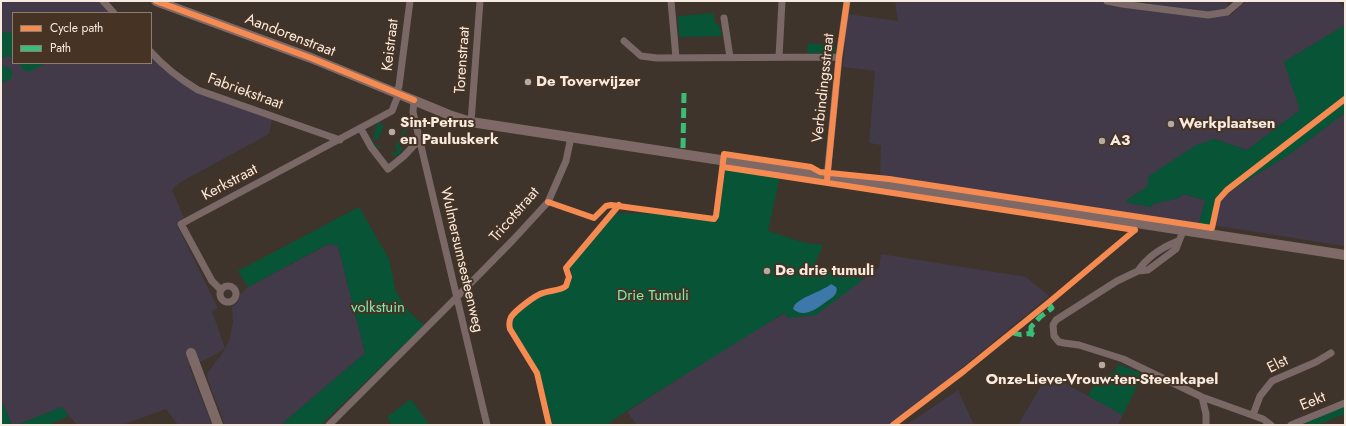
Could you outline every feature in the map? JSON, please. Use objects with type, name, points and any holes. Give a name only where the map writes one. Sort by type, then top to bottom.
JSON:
[{"type":"main road","name":"Aandorenstraat","points":[[156,1],[311,58],[471,122],[1345,256]]},
{"type":"main road","points":[[191,353],[218,425]]},
{"type":"street","points":[[103,1],[113,12]]},
{"type":"street","name":"Keistraat","points":[[398,92],[410,1]]},
{"type":"street","name":"Torenstraat","points":[[471,122],[480,1]]},
{"type":"street","points":[[672,1],[676,58]]},
{"type":"street","points":[[779,57],[782,1]]},
{"type":"street","name":"Verbindingsstraat","points":[[827,177],[839,57],[847,1]]},
{"type":"street","points":[[1107,1],[1208,15],[1222,13],[1233,8],[1240,1]]},
{"type":"street","points":[[724,18],[730,57]]},
{"type":"street","points":[[624,41],[641,56],[657,58],[839,57]]},
{"type":"street","name":"Fabriekstraat","points":[[152,53],[165,68],[182,81],[198,90],[340,140]]},
{"type":"street","name":"Kerkstraat","points":[[221,290],[212,281],[181,224],[392,112],[398,92]]},
{"type":"street","name":"Wulmersumsesteenweg","points":[[414,100],[413,112],[487,425]]},
{"type":"street","points":[[361,129],[371,147],[388,169],[404,156],[420,139]]},
{"type":"street","name":"Tricotstraat","points":[[329,425],[513,240],[548,202],[566,161],[571,137]]},
{"type":"street","points":[[1183,230],[1178,242],[1166,246],[1142,264],[1138,271],[1101,291],[1056,320],[1053,325],[1054,336],[1060,342],[1080,346],[1123,359],[1202,397],[1263,419],[1271,425]]},
{"type":"street","name":"Elst","points":[[1253,415],[1262,393],[1272,381],[1316,362],[1331,353]]},
{"type":"street","points":[[1202,397],[1206,414],[1206,425]]},
{"type":"street","name":"Eekt","points":[[1291,425],[1345,403]]},
{"type":"shaded area","points":[[1,1],[101,1],[111,12],[12,12],[12,64],[152,64],[152,57],[164,70],[183,84],[272,119],[269,134],[179,183],[172,190],[184,218],[176,223],[218,308],[212,311],[225,348],[201,362],[189,366],[212,425],[178,425],[166,409],[122,425],[77,425],[62,407],[17,425],[12,425],[3,404],[1,404]]},
{"type":"shaded area","points":[[895,1],[1100,1],[1111,6],[1146,10],[1149,1],[1227,1],[1230,16],[1246,1],[1337,1],[1345,9],[1345,25],[1284,62],[1300,110],[1247,150],[1214,139],[1125,202],[1151,207],[1153,204],[1179,198],[1183,194],[1205,200],[1199,224],[880,176],[881,145],[869,143],[875,71],[843,67],[848,14],[898,21]]},
{"type":"shaded area","points":[[1345,97],[1345,101],[1236,185],[1236,187],[1287,156],[1345,113],[1345,246],[1211,225],[1215,204],[1224,191]]},
{"type":"shaded area","points":[[329,244],[338,246],[365,353],[281,425],[225,425],[208,380],[207,373],[222,354],[229,341],[233,322],[232,307],[238,302],[240,295],[248,287]]},
{"type":"shaded area","points":[[881,254],[1026,277],[1049,296],[930,394],[888,425],[637,425],[627,412],[730,345],[785,313],[864,279],[879,268]]},
{"type":"shaded area","points":[[1048,374],[1123,415],[1118,425],[1018,425]]},
{"type":"shaded area","points":[[958,390],[974,425],[906,425],[912,421]]},
{"type":"green space","points":[[713,13],[715,23],[719,25],[722,36],[679,37],[678,16]]},
{"type":"green space","points":[[1345,25],[1345,97],[1224,191],[1216,203],[1211,225],[1199,224],[1205,200],[1183,194],[1179,198],[1153,204],[1151,207],[1125,202],[1147,187],[1149,176],[1196,145],[1214,139],[1247,150],[1300,110],[1284,62]]},
{"type":"green space","points":[[1,31],[6,33],[12,31],[12,58],[8,56],[1,58]]},
{"type":"green space","points":[[808,43],[836,46],[835,52],[807,53]]},
{"type":"green space","points":[[20,64],[44,64],[29,72],[23,70]]},
{"type":"green space","points":[[5,66],[11,69],[11,79],[1,83],[1,68]]},
{"type":"green space","points":[[1345,101],[1345,113],[1287,156],[1236,187],[1236,185]]},
{"type":"green space","points":[[376,122],[380,122],[380,125],[384,125],[378,139],[375,138],[373,143],[381,147],[380,148],[374,145],[372,142],[377,128]]},
{"type":"green space","points":[[403,123],[408,125],[399,146],[403,149],[397,156],[391,154],[392,152],[395,153],[398,148],[395,147],[405,127],[402,125]]},
{"type":"green space","name":"Drie Tumuli","points":[[725,169],[780,177],[768,231],[805,243],[823,245],[813,268],[864,279],[816,315],[788,318],[784,313],[606,425],[553,425],[539,371],[512,327],[513,319],[531,302],[545,294],[561,291],[568,286],[572,277],[569,267],[611,213],[665,214],[718,221]]},
{"type":"green space","name":"volkstuin","points":[[359,207],[389,259],[396,292],[409,312],[424,325],[321,425],[281,425],[365,353],[338,246],[328,244],[248,287],[238,271]]},
{"type":"green space","points":[[1118,364],[1143,374],[1123,415],[1088,396],[1099,375],[1112,374],[1116,370]]},
{"type":"green space","points":[[411,399],[429,425],[392,425],[387,417]]},
{"type":"green space","points":[[3,403],[12,425],[1,425],[1,404]]},
{"type":"green space","points":[[1345,406],[1345,414],[1317,425],[1302,425]]},
{"type":"green space","points":[[62,407],[69,416],[48,425],[17,425]]},
{"type":"water","points":[[831,284],[836,287],[836,293],[832,298],[819,307],[806,313],[797,312],[793,309],[795,305],[804,298]]},
{"type":"marked path","points":[[683,148],[684,93]]},
{"type":"marked path","points":[[1031,333],[1031,327],[1040,317],[1052,308],[1048,303]]},
{"type":"marked path","points":[[1012,332],[1015,334],[1034,335]]},
{"type":"cycle path","points":[[156,1],[311,58],[414,100]]},
{"type":"cycle path","points":[[827,180],[839,57],[847,1]]},
{"type":"cycle path","points":[[548,202],[594,218],[606,206],[611,205],[714,219],[716,216],[724,154],[811,167],[820,172],[889,179],[1212,228],[1218,200],[1227,190],[1345,99]]},
{"type":"cycle path","points":[[723,167],[1135,230]]},
{"type":"cycle path","points":[[549,425],[537,373],[510,329],[510,320],[517,311],[539,294],[561,289],[566,286],[569,277],[566,268],[619,205]]},
{"type":"cycle path","points":[[893,425],[964,371],[1135,230]]},
{"type":"place","name":"De Toverwijzer","points":[[528,82]]},
{"type":"place","name":"Werkplaatsen","points":[[1171,124]]},
{"type":"place","name":"Sint-Petrus en Pauluskerk","points":[[392,132]]},
{"type":"place","name":"A3","points":[[1102,141]]},
{"type":"place","name":"De drie tumuli","points":[[767,271]]},
{"type":"place","name":"Onze-Lieve-Vrouw-ten-Steenkapel","points":[[1102,365]]}]
